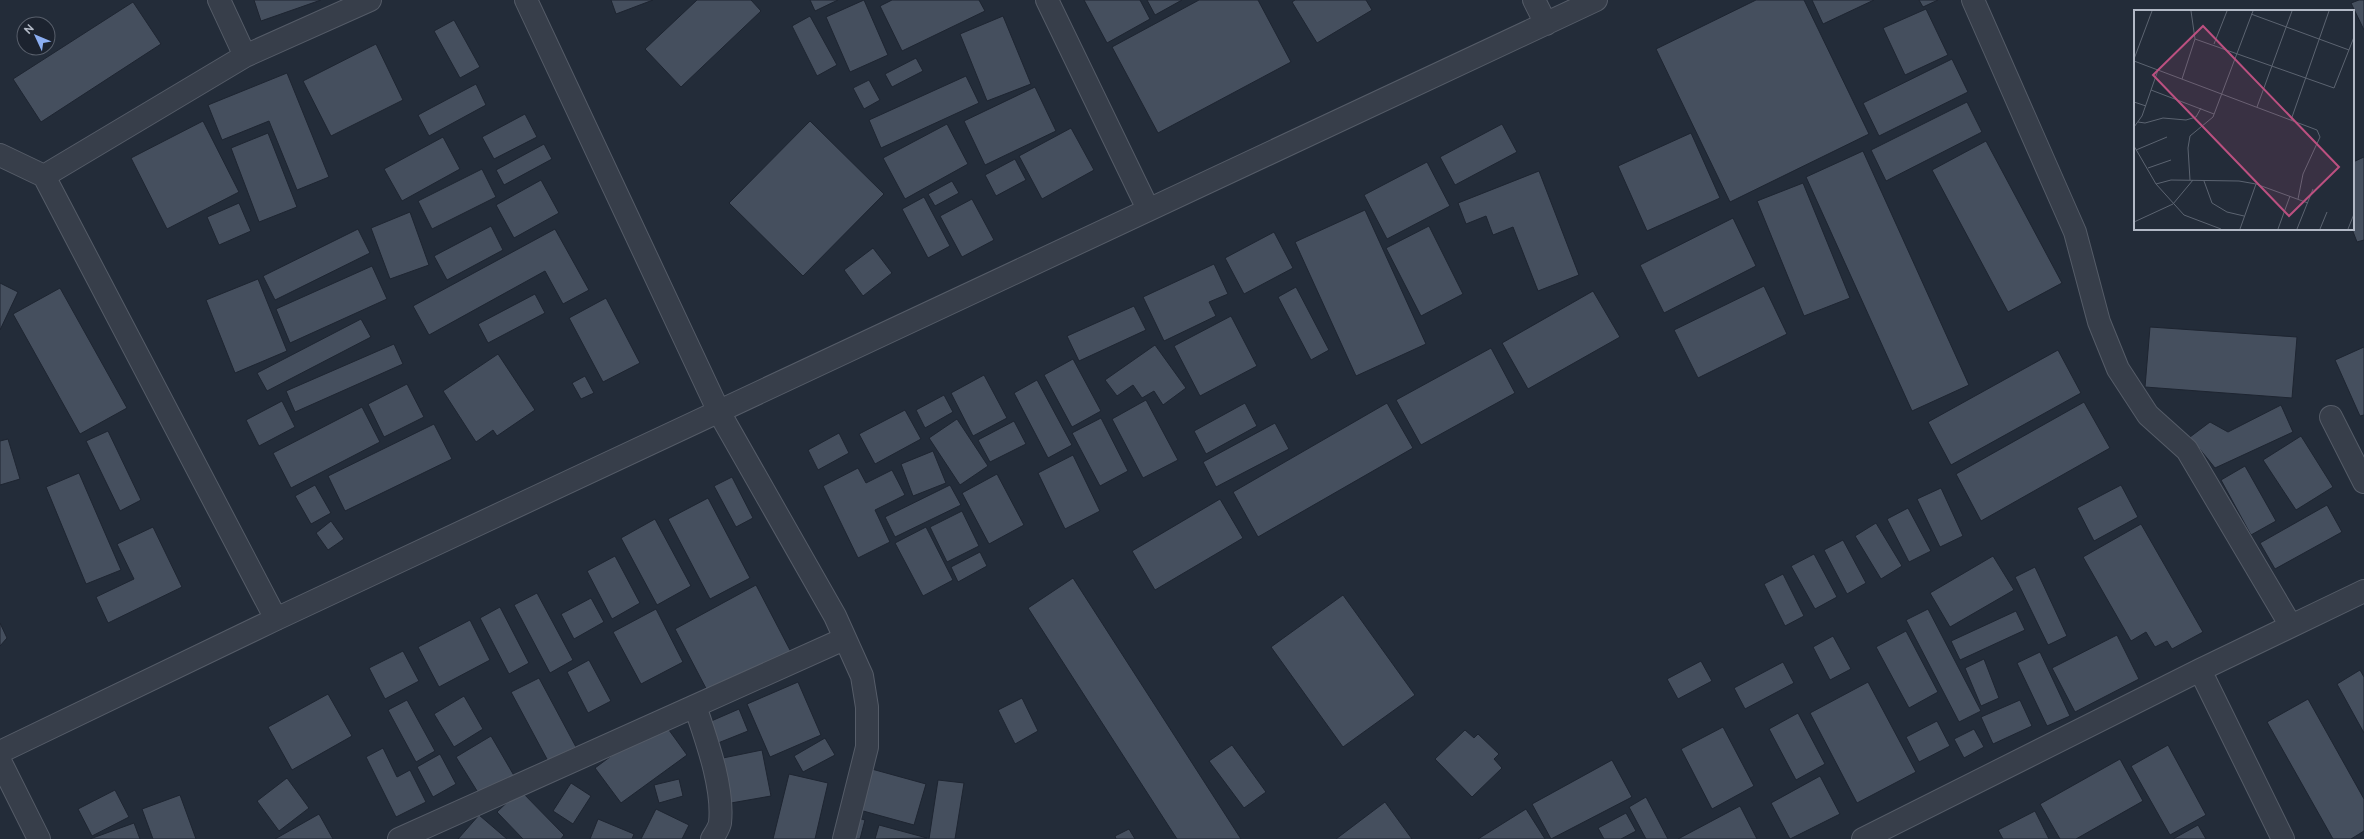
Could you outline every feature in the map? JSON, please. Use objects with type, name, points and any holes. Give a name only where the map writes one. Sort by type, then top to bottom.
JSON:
[{"type":"street","points":[[219,0],[245,56]]},
{"type":"street","points":[[44,176],[245,56],[370,0]]},
{"type":"street","points":[[526,0],[719,412],[835,616],[844,639],[862,676],[867,714],[867,747],[844,839]]},
{"type":"street","points":[[1047,0],[1148,209]]},
{"type":"street","points":[[1534,0],[1546,24]]},
{"type":"street","points":[[0,752],[276,619],[1596,0]]},
{"type":"street","points":[[1973,0],[2075,232],[2099,322],[2118,369],[2148,415],[2187,450],[2291,626]]},
{"type":"street","points":[[0,155],[44,176],[276,619]]},
{"type":"street","points":[[2331,417],[2364,482]]},
{"type":"street","points":[[1863,839],[2200,670],[2364,591]]},
{"type":"street","points":[[399,839],[844,639]]},
{"type":"street","points":[[2200,670],[2284,839]]},
{"type":"street","points":[[695,706],[713,760],[717,783],[720,823],[712,839]]},
{"type":"street","points":[[0,761],[39,839]]},
{"type":"building","points":[[254,0],[321,0],[261,21]]},
{"type":"building","points":[[611,0],[653,0],[616,14]]},
{"type":"building","points":[[697,0],[751,0],[761,11],[681,87],[645,49]]},
{"type":"building","points":[[810,0],[838,0],[815,11]]},
{"type":"building","points":[[864,0],[888,55],[850,72],[826,17]]},
{"type":"building","points":[[892,0],[979,0],[985,11],[902,51],[880,6]]},
{"type":"building","points":[[1084,0],[1140,0],[1150,19],[1107,43]]},
{"type":"building","points":[[1147,0],[1182,0],[1155,15]]},
{"type":"building","points":[[1199,0],[1258,0],[1291,62],[1158,133],[1112,47]]},
{"type":"building","points":[[1295,0],[1366,0],[1372,10],[1317,43],[1292,2]]},
{"type":"building","points":[[1756,0],[1804,0],[1869,134],[1730,202],[1656,49]]},
{"type":"building","points":[[1812,0],[1874,0],[1823,24]]},
{"type":"building","points":[[1919,0],[1938,0],[1923,7]]},
{"type":"building","points":[[2364,0],[2364,30],[2351,3]]},
{"type":"building","points":[[133,2],[161,44],[41,122],[13,79],[49,56],[56,56],[56,51]]},
{"type":"building","points":[[1926,9],[1948,55],[1905,75],[1883,28]]},
{"type":"building","points":[[810,16],[837,65],[817,76],[792,26]]},
{"type":"building","points":[[1003,16],[1031,84],[987,101],[960,34]]},
{"type":"building","points":[[454,20],[480,67],[460,78],[434,31]]},
{"type":"building","points":[[376,44],[403,100],[331,136],[303,81]]},
{"type":"building","points":[[916,58],[923,71],[892,87],[885,74]]},
{"type":"building","points":[[1952,59],[1968,92],[1879,136],[1863,103]]},
{"type":"building","points":[[287,73],[329,177],[297,190],[269,121],[222,140],[208,105]]},
{"type":"building","points":[[966,76],[979,103],[881,148],[869,120]]},
{"type":"building","points":[[869,80],[880,100],[864,109],[853,88]]},
{"type":"building","points":[[476,84],[486,105],[429,136],[418,115]]},
{"type":"building","points":[[1035,87],[1056,131],[985,165],[964,121]]},
{"type":"building","points":[[1967,102],[1982,132],[1886,181],[1871,150]]},
{"type":"building","points":[[525,114],[537,137],[494,159],[482,137]]},
{"type":"building","points":[[203,121],[239,192],[167,229],[131,158]]},
{"type":"building","points":[[810,121],[884,194],[803,276],[729,203]]},
{"type":"building","points":[[947,124],[968,164],[905,199],[883,158]]},
{"type":"building","points":[[1502,124],[1517,152],[1455,185],[1440,157]]},
{"type":"building","points":[[1071,128],[1094,170],[1042,199],[1019,156]]},
{"type":"building","points":[[268,133],[297,207],[259,222],[231,148]]},
{"type":"building","points":[[1691,133],[1720,198],[1647,231],[1618,166]]},
{"type":"building","points":[[443,137],[460,169],[402,201],[384,169]]},
{"type":"building","points":[[1986,141],[2062,283],[2008,312],[1932,170]]},
{"type":"building","points":[[544,144],[552,159],[504,185],[496,170]]},
{"type":"building","points":[[1863,151],[1969,385],[1912,411],[1806,177]]},
{"type":"building","points":[[2364,157],[2364,240],[2357,242],[2352,230],[2354,230],[2354,162]]},
{"type":"building","points":[[1015,159],[1026,180],[996,196],[985,175]]},
{"type":"building","points":[[1427,162],[1450,206],[1387,239],[1364,195]]},
{"type":"building","points":[[482,169],[496,197],[432,229],[418,201]]},
{"type":"building","points":[[1539,171],[1579,275],[1538,291],[1513,227],[1493,235],[1486,216],[1466,224],[1458,203]]},
{"type":"building","points":[[541,180],[559,213],[514,238],[496,205]]},
{"type":"building","points":[[952,181],[959,193],[935,206],[928,194]]},
{"type":"building","points":[[1803,183],[1850,298],[1804,316],[1757,201]]},
{"type":"building","points":[[924,197],[950,246],[928,258],[902,209]]},
{"type":"building","points":[[972,199],[994,240],[962,257],[940,216]]},
{"type":"building","points":[[239,203],[251,231],[219,245],[207,217]]},
{"type":"building","points":[[1365,210],[1426,344],[1356,376],[1295,242]]},
{"type":"building","points":[[410,212],[429,265],[390,279],[371,228]]},
{"type":"building","points":[[1733,218],[1756,266],[1664,313],[1640,265]]},
{"type":"building","points":[[491,226],[503,250],[447,280],[434,256]]},
{"type":"building","points":[[1429,226],[1463,294],[1421,316],[1386,248]]},
{"type":"building","points":[[358,229],[370,253],[275,300],[263,276]]},
{"type":"building","points":[[555,229],[589,290],[563,304],[545,271],[429,335],[413,306]]},
{"type":"building","points":[[1274,232],[1293,268],[1244,294],[1225,258]]},
{"type":"building","points":[[873,248],[892,273],[863,296],[844,270]]},
{"type":"building","points":[[1214,264],[1228,294],[1209,302],[1216,316],[1164,341],[1143,297]]},
{"type":"building","points":[[372,266],[387,299],[290,343],[276,309]]},
{"type":"building","points":[[258,279],[287,351],[235,373],[206,300]]},
{"type":"building","points":[[0,283],[18,292],[0,330]]},
{"type":"building","points":[[1764,286],[1787,334],[1698,378],[1674,330]]},
{"type":"building","points":[[1296,287],[1329,350],[1311,360],[1278,297]]},
{"type":"building","points":[[60,288],[127,408],[80,434],[13,314]]},
{"type":"building","points":[[1593,291],[1620,337],[1528,389],[1502,343]]},
{"type":"building","points":[[535,294],[545,313],[488,343],[478,324]]},
{"type":"building","points":[[606,298],[640,363],[603,382],[569,318]]},
{"type":"building","points":[[1134,306],[1146,330],[1079,361],[1067,336]]},
{"type":"building","points":[[1231,316],[1257,366],[1200,396],[1174,346]]},
{"type":"building","points":[[361,319],[371,337],[267,391],[257,373]]},
{"type":"building","points":[[2150,327],[2297,337],[2292,398],[2145,387]]},
{"type":"building","points":[[394,344],[403,364],[295,412],[286,391]]},
{"type":"building","points":[[1155,345],[1186,388],[1163,405],[1154,391],[1142,398],[1133,385],[1117,396],[1105,380]]},
{"type":"building","points":[[2364,347],[2364,415],[2360,416],[2335,360]]},
{"type":"building","points":[[1491,348],[1515,393],[1421,445],[1396,400]]},
{"type":"building","points":[[2058,350],[2081,393],[1951,465],[1928,422]]},
{"type":"building","points":[[498,354],[535,410],[497,436],[493,430],[476,442],[443,391]]},
{"type":"building","points":[[1073,359],[1101,411],[1072,427],[1044,375]]},
{"type":"building","points":[[984,375],[1007,418],[973,436],[951,393]]},
{"type":"building","points":[[585,376],[594,393],[581,399],[572,383]]},
{"type":"building","points":[[1037,380],[1072,445],[1048,458],[1014,393]]},
{"type":"building","points":[[407,384],[424,417],[384,437],[368,404]]},
{"type":"building","points":[[944,395],[953,412],[925,428],[916,410]]},
{"type":"building","points":[[1146,400],[1178,460],[1143,478],[1112,419]]},
{"type":"building","points":[[282,401],[295,427],[259,446],[246,420]]},
{"type":"building","points":[[2084,402],[2110,448],[1981,521],[1956,474]]},
{"type":"building","points":[[1245,403],[1257,426],[1206,454],[1194,431]]},
{"type":"building","points":[[1387,403],[1413,448],[1258,537],[1233,492]]},
{"type":"building","points":[[2281,405],[2293,432],[2215,468],[2190,437],[2210,422],[2228,432]]},
{"type":"building","points":[[362,407],[380,442],[291,488],[273,453]]},
{"type":"building","points":[[905,410],[921,439],[875,464],[859,434]]},
{"type":"building","points":[[1101,418],[1128,471],[1100,486],[1072,433]]},
{"type":"building","points":[[957,419],[988,466],[960,485],[929,438]]},
{"type":"building","points":[[1014,421],[1026,444],[990,462],[978,440]]},
{"type":"building","points":[[1275,423],[1289,449],[1216,487],[1203,462]]},
{"type":"building","points":[[434,424],[452,459],[345,511],[328,476]]},
{"type":"building","points":[[108,431],[141,500],[120,511],[86,441]]},
{"type":"building","points":[[839,433],[849,453],[818,470],[808,450]]},
{"type":"building","points":[[2301,436],[2333,487],[2296,510],[2263,460]]},
{"type":"building","points":[[8,439],[20,479],[0,485],[0,441]]},
{"type":"building","points":[[933,451],[946,483],[913,496],[901,464]]},
{"type":"building","points":[[1073,455],[1100,511],[1065,529],[1038,473]]},
{"type":"building","points":[[2245,466],[2276,521],[2251,535],[2221,480]]},
{"type":"building","points":[[858,468],[866,483],[892,470],[905,495],[875,510],[890,542],[858,558],[823,486]]},
{"type":"building","points":[[79,473],[121,570],[86,584],[46,487]]},
{"type":"building","points":[[997,474],[1024,525],[989,544],[962,493]]},
{"type":"building","points":[[732,477],[753,518],[736,527],[714,486]]},
{"type":"building","points":[[315,485],[331,513],[311,524],[295,496]]},
{"type":"building","points":[[950,485],[961,505],[895,537],[885,517]]},
{"type":"building","points":[[2121,485],[2138,517],[2094,541],[2077,508]]},
{"type":"building","points":[[1941,488],[1963,536],[1940,547],[1917,499]]},
{"type":"building","points":[[708,498],[750,578],[710,599],[668,519]]},
{"type":"building","points":[[1220,499],[1243,538],[1155,590],[1132,551]]},
{"type":"building","points":[[2327,505],[2342,532],[2275,569],[2260,543]]},
{"type":"building","points":[[1908,508],[1931,551],[1909,562],[1887,519]]},
{"type":"building","points":[[962,511],[979,546],[947,562],[930,527]]},
{"type":"building","points":[[655,519],[691,586],[657,605],[621,538]]},
{"type":"building","points":[[331,521],[344,539],[328,550],[316,533]]},
{"type":"building","points":[[1876,523],[1902,566],[1881,579],[1855,536]]},
{"type":"building","points":[[2141,524],[2203,632],[2172,649],[2167,641],[2155,647],[2146,632],[2131,641],[2083,557]]},
{"type":"building","points":[[153,527],[182,587],[108,623],[96,597],[134,579],[117,544]]},
{"type":"building","points":[[926,527],[953,580],[923,596],[895,543]]},
{"type":"building","points":[[1843,540],[1866,583],[1847,594],[1824,550]]},
{"type":"building","points":[[980,552],[987,566],[958,582],[951,567]]},
{"type":"building","points":[[1814,554],[1837,597],[1815,609],[1791,566]]},
{"type":"building","points":[[615,556],[640,603],[612,619],[587,571]]},
{"type":"building","points":[[1993,556],[2014,590],[1950,627],[1930,593]]},
{"type":"building","points":[[2035,567],[2067,636],[2048,645],[2015,577]]},
{"type":"building","points":[[1783,574],[1804,616],[1785,626],[1764,584]]},
{"type":"building","points":[[1073,578],[1241,839],[1177,839],[1028,608]]},
{"type":"building","points":[[756,585],[791,652],[710,696],[675,629]]},
{"type":"building","points":[[537,593],[573,660],[550,673],[514,605]]},
{"type":"building","points":[[1343,595],[1415,695],[1343,747],[1271,647]]},
{"type":"building","points":[[591,598],[604,622],[574,639],[561,614]]},
{"type":"building","points":[[500,607],[529,663],[509,674],[480,618]]},
{"type":"building","points":[[656,609],[683,662],[641,684],[613,632]]},
{"type":"building","points":[[1928,609],[1981,711],[1959,722],[1906,620]]},
{"type":"building","points":[[2016,611],[2025,630],[1960,660],[1951,641]]},
{"type":"building","points":[[470,620],[490,660],[439,687],[418,647]]},
{"type":"building","points":[[0,623],[7,638],[0,646]]},
{"type":"building","points":[[1906,631],[1938,692],[1909,708],[1876,647]]},
{"type":"building","points":[[2117,635],[2139,679],[2075,712],[2052,668]]},
{"type":"building","points":[[1833,636],[1851,669],[1830,680],[1813,647]]},
{"type":"building","points":[[403,651],[419,681],[385,699],[369,668]]},
{"type":"building","points":[[2040,652],[2070,716],[2047,726],[2017,663]]},
{"type":"building","points":[[1984,659],[1999,698],[1981,706],[1965,668]]},
{"type":"building","points":[[589,660],[611,701],[588,713],[567,672]]},
{"type":"building","points":[[1701,661],[1712,681],[1678,699],[1667,679]]},
{"type":"building","points":[[1783,662],[1794,683],[1745,709],[1734,688]]},
{"type":"building","points":[[2360,670],[2364,677],[2364,733],[2337,684]]},
{"type":"building","points":[[539,678],[576,747],[548,761],[511,692]]},
{"type":"building","points":[[798,682],[821,735],[770,757],[747,704]]},
{"type":"building","points":[[1868,682],[1916,772],[1857,803],[1810,713]]},
{"type":"building","points":[[328,694],[352,736],[292,770],[268,727]]},
{"type":"building","points":[[464,696],[483,729],[454,747],[434,714]]},
{"type":"building","points":[[1022,698],[1038,731],[1015,744],[998,710]]},
{"type":"building","points":[[2308,699],[2364,799],[2364,831],[2351,839],[2333,839],[2267,722]]},
{"type":"building","points":[[407,700],[435,751],[416,762],[388,710]]},
{"type":"building","points":[[2020,700],[2032,726],[1993,744],[1981,717]]},
{"type":"building","points":[[739,709],[748,731],[718,743],[709,722]]},
{"type":"building","points":[[1798,713],[1825,764],[1796,780],[1769,729]]},
{"type":"building","points":[[661,719],[687,755],[621,803],[595,768]]},
{"type":"building","points":[[1937,721],[1950,746],[1919,762],[1906,737]]},
{"type":"building","points":[[1723,727],[1754,786],[1712,809],[1681,749]]},
{"type":"building","points":[[1974,729],[1984,747],[1964,758],[1954,739]]},
{"type":"building","points":[[1465,730],[1474,738],[1478,734],[1499,754],[1494,759],[1502,768],[1472,797],[1435,759]]},
{"type":"building","points":[[491,736],[516,779],[482,799],[456,757]]},
{"type":"building","points":[[825,738],[835,755],[803,772],[794,756]]},
{"type":"building","points":[[1232,745],[1266,792],[1244,808],[1209,761]]},
{"type":"building","points":[[2168,745],[2206,815],[2170,835],[2131,766]]},
{"type":"building","points":[[383,748],[397,777],[410,770],[426,802],[396,817],[366,757]]},
{"type":"building","points":[[762,750],[771,796],[731,803],[723,758]]},
{"type":"building","points":[[440,754],[456,784],[433,797],[417,767]]},
{"type":"building","points":[[2120,759],[2143,801],[2076,839],[2060,839],[2040,804]]},
{"type":"building","points":[[1612,760],[1632,797],[1551,839],[1532,804]]},
{"type":"building","points":[[868,768],[926,784],[914,825],[856,809]]},
{"type":"building","points":[[789,774],[828,783],[815,839],[773,839]]},
{"type":"building","points":[[1820,776],[1840,814],[1790,839],[1771,803]]},
{"type":"building","points":[[287,778],[309,808],[279,831],[257,801]]},
{"type":"building","points":[[679,779],[683,796],[659,803],[654,785]]},
{"type":"building","points":[[938,780],[964,783],[955,839],[929,839]]},
{"type":"building","points":[[571,783],[591,796],[573,824],[553,811]]},
{"type":"building","points":[[115,790],[129,817],[92,836],[78,809]]},
{"type":"building","points":[[520,790],[564,835],[561,839],[523,839],[497,812]]},
{"type":"building","points":[[180,795],[196,839],[153,839],[142,809]]},
{"type":"building","points":[[1646,797],[1668,839],[1646,839],[1629,807]]},
{"type":"building","points":[[1385,802],[1412,839],[1336,839]]},
{"type":"building","points":[[1740,806],[1757,839],[1678,839]]},
{"type":"building","points":[[656,809],[689,825],[682,839],[641,839]]},
{"type":"building","points":[[1526,809],[1545,839],[1478,839]]},
{"type":"building","points":[[2035,811],[2049,839],[2003,839],[1998,830]]},
{"type":"building","points":[[1626,813],[1636,831],[1621,839],[1604,839],[1598,828]]},
{"type":"building","points":[[319,814],[333,839],[275,839]]},
{"type":"building","points":[[479,815],[507,839],[458,839]]},
{"type":"building","points":[[854,817],[865,820],[860,839],[848,839]]},
{"type":"building","points":[[598,819],[634,834],[632,839],[590,839]]},
{"type":"building","points":[[134,823],[140,839],[90,839]]},
{"type":"building","points":[[879,825],[927,838],[875,839]]},
{"type":"building","points":[[2198,825],[2206,839],[2173,839]]},
{"type":"building","points":[[1129,829],[1135,839],[1116,839],[1115,836]]}]
